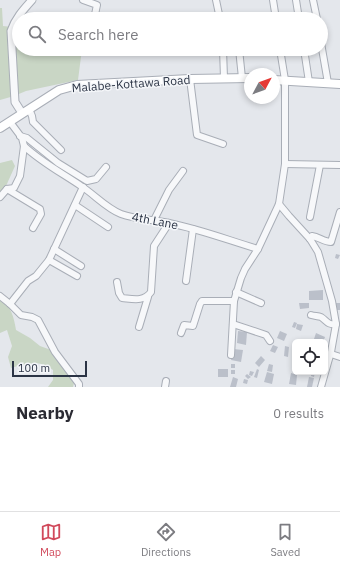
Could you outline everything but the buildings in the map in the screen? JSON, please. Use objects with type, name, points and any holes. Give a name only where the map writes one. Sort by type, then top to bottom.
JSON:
[{"type":"main road","name":"Malabe-Kottawa Road","points":[[0,128],[59,90],[77,85],[190,79],[244,78]]},
{"type":"main road","points":[[280,80],[340,84]]},
{"type":"street","points":[[22,12],[32,0]]},
{"type":"street","points":[[83,0],[97,5],[96,12]]},
{"type":"street","points":[[216,0],[219,12]]},
{"type":"street","points":[[273,0],[275,12]]},
{"type":"street","points":[[296,0],[298,12]]},
{"type":"street","points":[[313,0],[316,12]]},
{"type":"street","points":[[12,28],[12,49]]},
{"type":"street","points":[[12,56],[15,102],[32,116],[33,122],[61,150]]},
{"type":"street","points":[[223,56],[224,78]]},
{"type":"street","points":[[241,56],[244,70]]},
{"type":"street","points":[[231,355],[234,301],[236,292],[245,269],[258,249],[280,204],[285,164],[285,80],[281,56]]},
{"type":"street","points":[[305,56],[309,82]]},
{"type":"street","points":[[323,56],[328,83]]},
{"type":"street","points":[[190,79],[197,135],[223,144]]},
{"type":"street","points":[[0,197],[7,190],[14,188],[20,176],[24,146],[22,138],[10,122]]},
{"type":"street","points":[[20,136],[26,138],[87,181],[96,179],[106,167]]},
{"type":"street","name":"4th Lane","points":[[24,146],[36,157],[83,187],[107,206],[121,214],[141,220],[154,220],[193,229],[258,249]]},
{"type":"street","points":[[285,164],[340,165]]},
{"type":"street","points":[[310,217],[320,165]]},
{"type":"street","points":[[154,220],[169,190],[183,171]]},
{"type":"street","points":[[10,304],[28,281],[36,276],[49,260],[83,187]]},
{"type":"street","points":[[7,190],[40,208],[41,214],[34,228]]},
{"type":"street","points":[[280,204],[310,239],[318,252],[332,301],[337,324],[329,352],[322,387]]},
{"type":"street","points":[[75,205],[108,227]]},
{"type":"street","points":[[310,239],[312,236],[324,242],[331,242],[340,212]]},
{"type":"street","points":[[139,327],[148,297],[151,292],[154,246],[169,223]]},
{"type":"street","points":[[186,281],[193,229]]},
{"type":"street","points":[[54,249],[81,266]]},
{"type":"street","points":[[49,260],[77,276]]},
{"type":"street","points":[[116,282],[122,298],[143,299],[148,297]]},
{"type":"street","points":[[236,292],[261,302]]},
{"type":"street","points":[[0,296],[21,315],[38,320],[55,352],[79,384],[79,387]]},
{"type":"street","points":[[181,333],[184,325],[193,326],[202,301],[234,301]]},
{"type":"street","points":[[332,301],[340,302]]},
{"type":"street","points":[[311,315],[322,318],[331,325],[337,324]]},
{"type":"street","points":[[233,324],[266,335],[270,341]]},
{"type":"street","points":[[329,352],[340,357]]},
{"type":"green space","points":[[0,8],[2,8],[3,26],[12,27],[12,56],[81,56],[78,80],[26,91],[0,100]]},
{"type":"green space","points":[[12,160],[15,166],[6,186],[0,192],[0,163]]},
{"type":"green space","points":[[0,298],[4,301],[11,312],[16,330],[40,346],[51,350],[66,369],[74,383],[73,387],[48,387],[53,380],[53,370],[43,364],[32,363],[11,368],[8,357],[12,346],[7,330],[0,333]]}]
